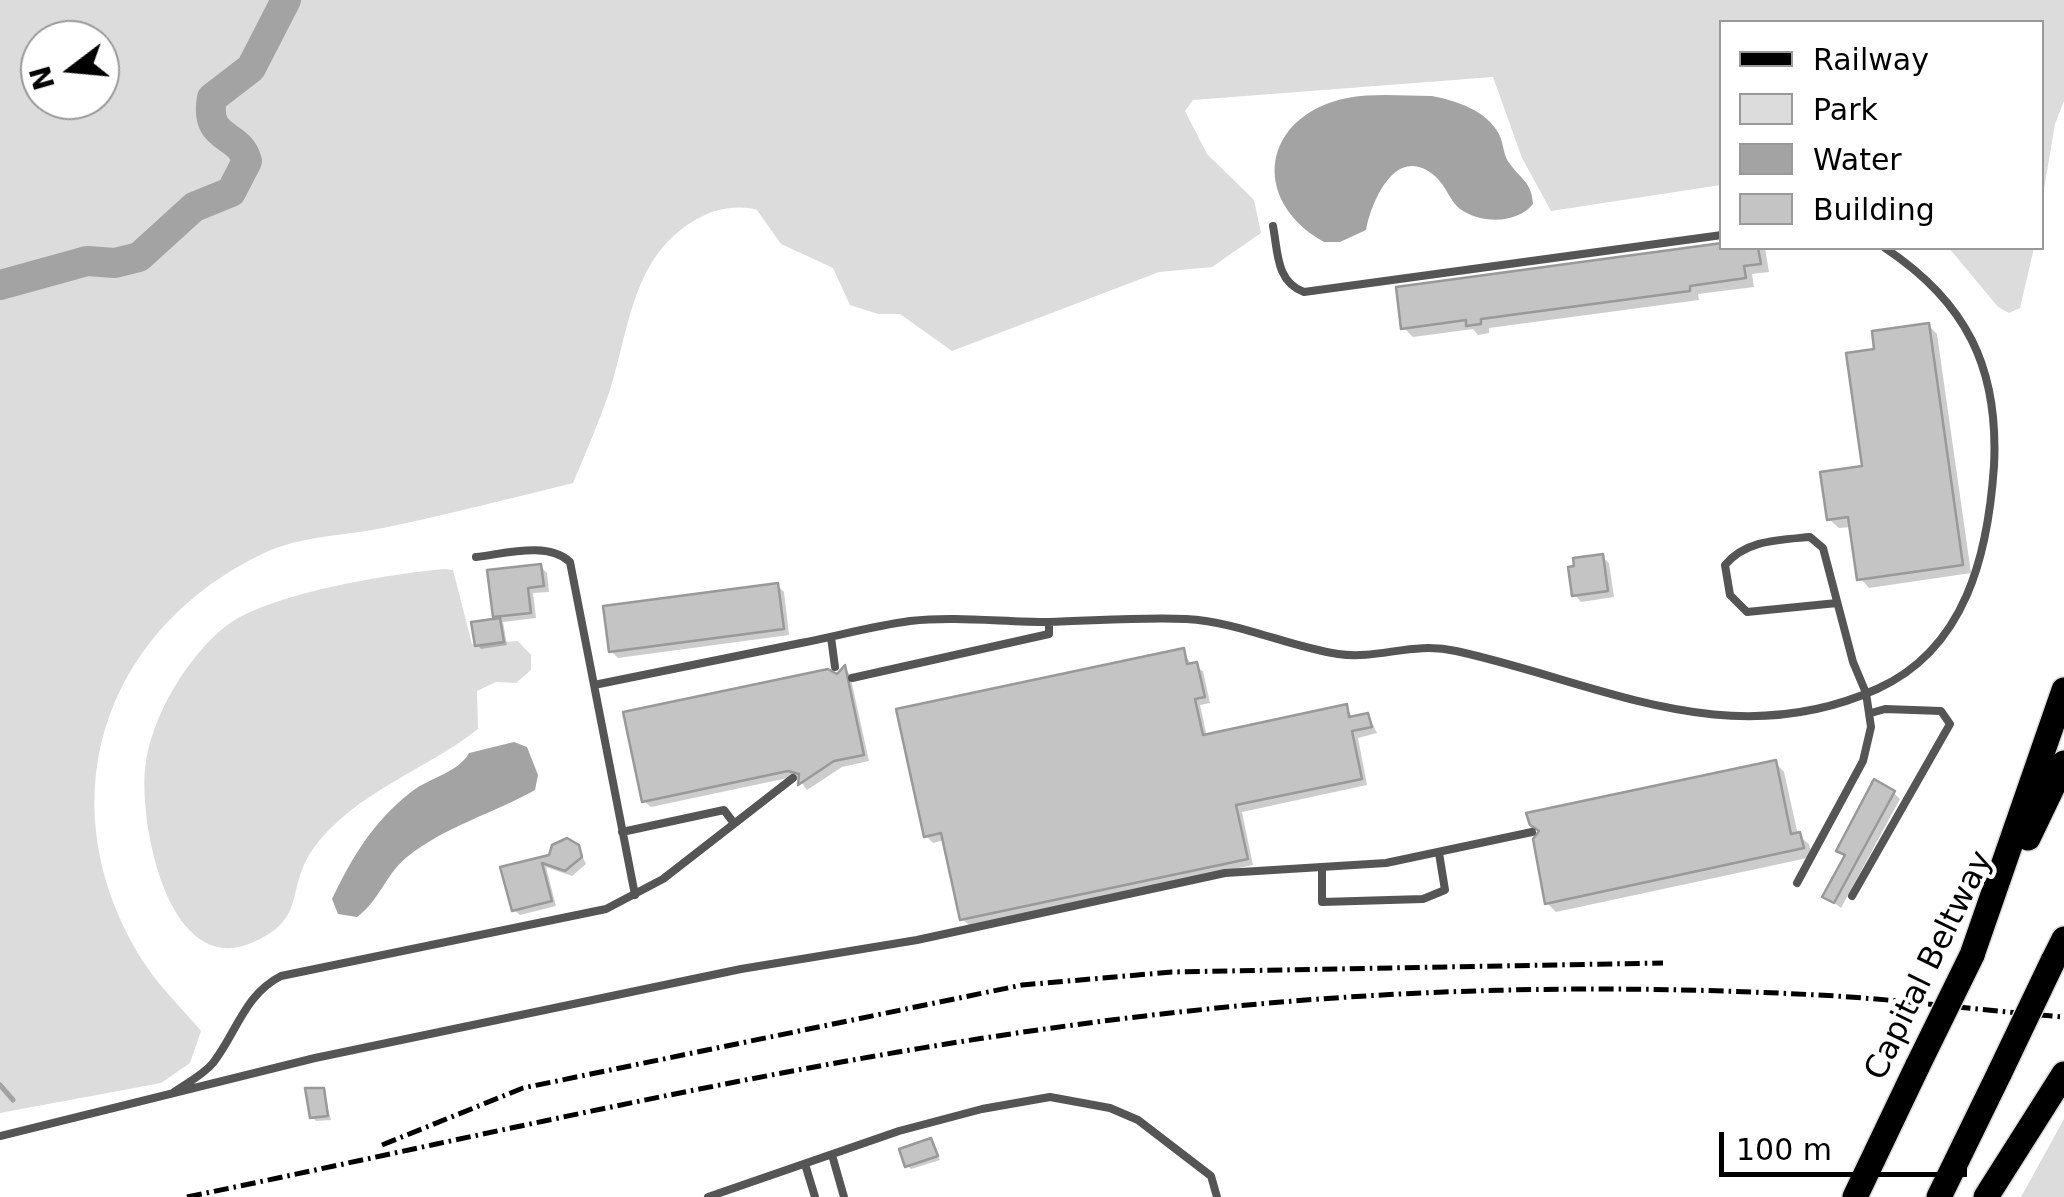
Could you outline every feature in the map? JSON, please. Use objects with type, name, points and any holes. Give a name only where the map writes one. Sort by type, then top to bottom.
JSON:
[{"type":"highway","points":[[1972,955],[2064,690]]},
{"type":"highway","name":"Capital Beltway","points":[[1855,1197],[2064,763]]},
{"type":"highway","points":[[1939,1197],[2059,950]]},
{"type":"highway","points":[[1986,1197],[2062,1076]]},
{"type":"lane","points":[[1273,226],[1284,278],[1290,287],[1304,292],[1719,235]]},
{"type":"lane","points":[[594,685],[916,620],[1185,619],[1232,624],[1350,655],[1428,645],[1608,697],[1675,710],[1772,715],[1866,693],[1908,671],[1938,643],[1971,592],[1986,542],[1995,442],[1983,371],[1962,320],[1937,288],[1889,250]]},
{"type":"lane","points":[[1796,882],[1863,762],[1871,713],[1823,548],[1810,537],[1738,549],[1725,565],[1730,596],[1747,612],[1838,602]]},
{"type":"lane","points":[[476,557],[541,551],[562,554],[570,562],[635,895]]},
{"type":"lane","points":[[852,678],[1049,634],[1049,622]]},
{"type":"lane","points":[[831,637],[835,667]]},
{"type":"lane","points":[[1852,896],[1950,724],[1941,711],[1927,708],[1871,713]]},
{"type":"lane","points":[[166,1097],[211,1066],[251,999],[261,986],[280,976],[582,916],[635,895],[662,879],[793,778]]},
{"type":"lane","points":[[622,832],[724,810],[733,822]]},
{"type":"lane","points":[[0,1136],[293,1063],[755,966],[917,940],[1226,873],[1386,863],[1532,832]]},
{"type":"lane","points":[[1322,867],[1322,902],[1423,899],[1445,890],[1439,853]]},
{"type":"lane","points":[[708,1197],[982,1108],[1050,1097],[1110,1108],[1138,1120],[1210,1176],[1217,1197]]},
{"type":"lane","points":[[832,1154],[844,1197]]},
{"type":"lane","points":[[805,1164],[815,1197]]},
{"type":"green space","points":[[0,0],[2064,0],[2064,101],[2055,124],[2044,189],[2044,20],[1719,20],[1719,185],[1551,211],[1522,158],[1493,77],[1193,100],[1185,111],[1207,154],[1254,200],[1261,233],[1212,267],[1159,272],[952,351],[900,314],[878,314],[850,305],[833,268],[781,244],[757,210],[731,208],[705,215],[663,247],[638,290],[610,390],[573,483],[411,522],[308,539],[262,554],[206,588],[160,630],[126,679],[104,732],[95,789],[99,848],[116,908],[147,967],[201,1031],[190,1063],[161,1083],[0,1113]]},
{"type":"green space","points":[[1951,250],[2034,250],[2020,308],[2009,313],[1998,307]]},
{"type":"green space","points":[[453,570],[472,644],[518,641],[531,655],[531,670],[516,683],[496,682],[477,691],[478,729],[369,797],[329,829],[304,864],[288,914],[268,935],[249,944],[220,947],[196,936],[177,914],[163,884],[146,816],[146,761],[156,724],[174,687],[198,653],[226,626],[246,614],[300,595],[394,575]]},
{"type":"green space","points":[[2064,1119],[2064,1197],[2021,1197]]},
{"type":"water","points":[[1432,96],[1470,108],[1493,126],[1508,161],[1528,186],[1533,204],[1526,211],[1498,220],[1469,214],[1457,206],[1436,177],[1422,168],[1409,166],[1398,170],[1381,190],[1366,230],[1340,242],[1324,242],[1300,224],[1284,204],[1276,182],[1275,160],[1283,140],[1297,122],[1319,107],[1347,98]]},
{"type":"water","points":[[514,742],[527,747],[538,775],[535,790],[421,846],[399,864],[357,917],[338,914],[332,899],[348,868],[374,828],[397,804],[418,787],[451,770],[469,753]]},
{"type":"building","points":[[1719,243],[1719,250],[1758,250],[1761,264],[1744,266],[1746,278],[1690,286],[1690,291],[1481,319],[1481,324],[1466,326],[1466,320],[1401,329],[1396,287]]},
{"type":"building","points":[[1929,323],[1963,565],[1857,580],[1848,517],[1827,520],[1820,472],[1862,466],[1846,353],[1874,349],[1872,331]]},
{"type":"building","points":[[1603,554],[1608,591],[1572,596],[1568,567],[1574,566],[1573,558]]},
{"type":"building","points":[[541,564],[544,586],[528,588],[531,613],[493,617],[487,570]]},
{"type":"building","points":[[778,583],[784,629],[609,652],[603,606]]},
{"type":"building","points":[[500,618],[504,642],[475,646],[471,622]]},
{"type":"building","points":[[1184,648],[1187,664],[1197,662],[1205,697],[1195,699],[1203,735],[1347,704],[1349,717],[1368,713],[1372,727],[1352,731],[1362,779],[1236,805],[1248,859],[960,920],[941,833],[924,837],[896,709]]},
{"type":"building","points":[[845,665],[864,755],[834,761],[798,785],[799,774],[788,771],[642,802],[623,712],[828,669],[837,674]]},
{"type":"building","points":[[1776,760],[1791,834],[1800,832],[1804,848],[1545,904],[1533,839],[1539,831],[1530,825],[1526,813]]},
{"type":"building","points":[[1874,779],[1895,791],[1834,903],[1822,897],[1845,855],[1836,851]]},
{"type":"building","points":[[567,838],[579,845],[582,857],[565,871],[542,863],[552,901],[512,911],[500,867],[549,855],[552,845]]},
{"type":"building","points":[[305,1088],[324,1088],[328,1116],[310,1118]]},
{"type":"building","points":[[931,1138],[938,1156],[905,1167],[899,1149]]},
{"type":"waterway","points":[[0,285],[87,261],[115,263],[139,257],[194,207],[231,192],[247,161],[243,151],[213,122],[212,98],[251,68],[286,0]]},
{"type":"waterway","points":[[0,1085],[13,1100]]},
{"type":"railway","points":[[382,1145],[523,1088],[1022,985],[1172,972],[1663,963]]},
{"type":"railway","points":[[187,1197],[823,1065],[1079,1024],[1208,1009],[1364,996],[1601,989],[1836,996],[2064,1017]]}]
